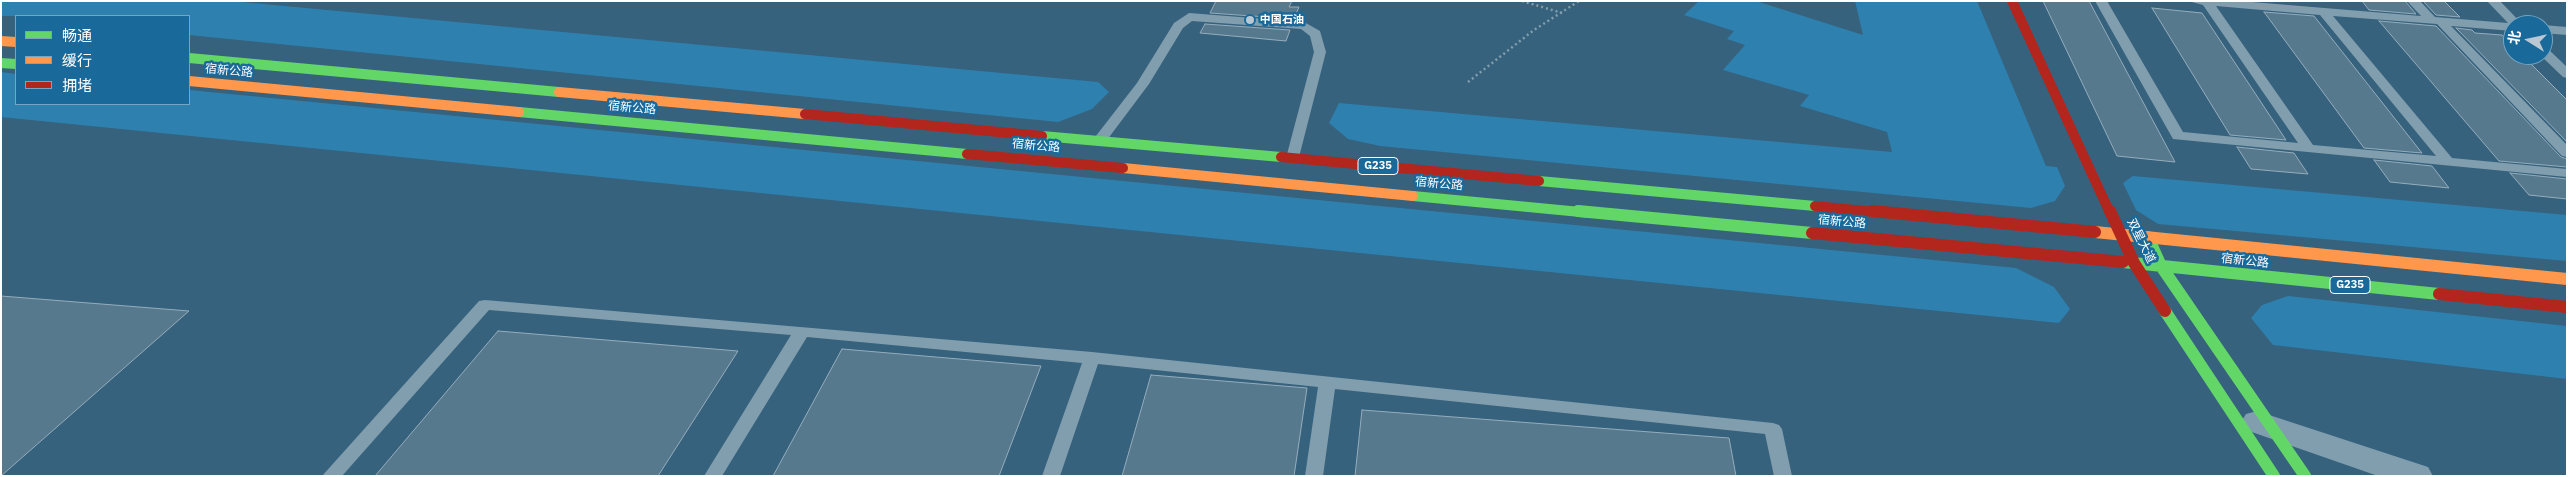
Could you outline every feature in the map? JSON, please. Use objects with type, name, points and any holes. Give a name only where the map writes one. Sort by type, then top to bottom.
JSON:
[{"type":"main road","name":"双星大道","points":[[2012,1],[2134,263],[2274,476]]},
{"type":"main road","points":[[1,41],[15,42]]},
{"type":"main road","name":"宿新公路","points":[[190,58],[2122,234],[2567,279]]},
{"type":"main road","points":[[1,63],[15,64]]},
{"type":"main road","name":"宿新公路","points":[[190,81],[2134,263],[2567,307]]},
{"type":"main road","name":"双星大道","points":[[2148,237],[2161,266],[2305,476]]},
{"type":"street","points":[[2234,414],[2416,476]]},
{"type":"lane","points":[[2101,1],[2178,136],[2567,173]]},
{"type":"lane","points":[[2351,1],[2363,15]]},
{"type":"lane","points":[[2413,1],[2435,20],[2567,153]]},
{"type":"lane","points":[[2493,1],[2507,15]]},
{"type":"lane","points":[[2201,2],[2308,148]]},
{"type":"lane","points":[[2201,2],[2293,5],[2323,12],[2503,25]]},
{"type":"lane","points":[[2323,12],[2448,162]]},
{"type":"lane","points":[[1099,141],[1143,84],[1178,26],[1190,17],[1304,26],[1316,34],[1320,52],[1293,158]]},
{"type":"lane","points":[[2553,30],[2567,31]]},
{"type":"lane","points":[[2553,61],[2567,74]]},
{"type":"lane","points":[[331,476],[485,305],[802,331],[1092,358],[1773,429],[1783,476]]},
{"type":"lane","points":[[713,476],[802,331]]},
{"type":"lane","points":[[1052,476],[1092,358]]},
{"type":"lane","points":[[1314,476],[1327,383]]},
{"type":"path","points":[[1522,1],[1562,13]]},
{"type":"path","points":[[1468,82],[1534,30],[1579,1]]},
{"type":"shaded area","points":[[1,1],[231,1],[1098,82],[1109,92],[1092,109],[1058,122],[190,35],[190,15],[1,16]]},
{"type":"shaded area","points":[[1699,1],[1756,1],[1863,35],[1855,1],[1977,1],[2046,166],[2057,167],[2065,186],[2055,201],[2031,208],[1380,146],[1348,139],[1329,123],[1339,103],[1892,152],[1887,132],[1800,106],[1809,95],[1723,70],[1745,45],[1727,39],[1734,31],[1684,15]]},
{"type":"shaded area","points":[[1,72],[15,74],[15,105],[190,105],[190,90],[2016,268],[2054,287],[2070,309],[2059,323],[1,117]]},
{"type":"shaded area","points":[[2133,176],[2567,215],[2567,261],[2158,224],[2136,210],[2123,183]]},
{"type":"shaded area","points":[[2288,296],[2567,326],[2567,379],[2273,345],[2251,318],[2262,305]]},
{"type":"building","points":[[1216,1],[1292,1],[1289,7],[1299,7],[1294,19],[1210,13]]},
{"type":"building","points":[[2043,1],[2089,1],[2175,162],[2117,156]]},
{"type":"building","points":[[2362,1],[2405,1],[2416,14],[2369,10]]},
{"type":"building","points":[[2423,1],[2444,1],[2460,17],[2436,15]]},
{"type":"building","points":[[2152,8],[2202,13],[2286,140],[2230,135]]},
{"type":"building","points":[[2264,12],[2314,16],[2422,153],[2364,148]]},
{"type":"building","points":[[2379,21],[2436,26],[2561,157],[2567,159],[2567,167],[2499,161]]},
{"type":"building","points":[[1205,24],[1290,30],[1286,41],[1200,33]]},
{"type":"building","points":[[2456,28],[2472,30],[2475,33],[2502,35],[2503,65],[2532,65],[2567,100],[2567,142]]},
{"type":"building","points":[[2237,147],[2294,153],[2308,174],[2251,169]]},
{"type":"building","points":[[2374,160],[2432,166],[2449,188],[2390,182]]},
{"type":"building","points":[[2510,173],[2567,179],[2567,199],[2529,195]]},
{"type":"building","points":[[1,296],[189,311],[1,476]]},
{"type":"building","points":[[498,331],[738,351],[658,476],[375,476]]},
{"type":"building","points":[[842,349],[1041,366],[999,476],[773,476]]},
{"type":"building","points":[[1151,375],[1307,388],[1294,476],[1122,476]]},
{"type":"building","points":[[1362,410],[1729,438],[1736,476],[1355,476]]},
{"type":"traffic: fast","points":[[190,58],[559,92]]},
{"type":"traffic: fast","points":[[1,63],[15,64]]},
{"type":"traffic: fast","points":[[519,112],[967,154]]},
{"type":"traffic: fast","points":[[1042,136],[1281,157]]},
{"type":"traffic: fast","points":[[1539,181],[1815,206]]},
{"type":"traffic: fast","points":[[1413,196],[1812,233]]},
{"type":"traffic: fast","points":[[2148,237],[2161,266],[2305,476]]},
{"type":"traffic: fast","points":[[2123,262],[2439,294]]},
{"type":"traffic: fast","points":[[2165,311],[2274,476]]},
{"type":"traffic: slow","points":[[1,41],[15,42]]},
{"type":"traffic: slow","points":[[190,81],[519,112]]},
{"type":"traffic: slow","points":[[559,92],[805,114]]},
{"type":"traffic: slow","points":[[1123,168],[1413,196]]},
{"type":"traffic: slow","points":[[2095,232],[2567,279]]},
{"type":"traffic: jam","points":[[2012,1],[2134,263],[2165,311]]},
{"type":"traffic: jam","points":[[805,114],[1042,136]]},
{"type":"traffic: jam","points":[[967,154],[1123,168]]},
{"type":"traffic: jam","points":[[1281,157],[1539,181]]},
{"type":"traffic: jam","points":[[1815,206],[2095,232]]},
{"type":"traffic: jam","points":[[1812,233],[2123,262]]},
{"type":"traffic: jam","points":[[2439,294],[2567,307]]},
{"type":"place","name":"中国石油","points":[[1250,20]]}]
